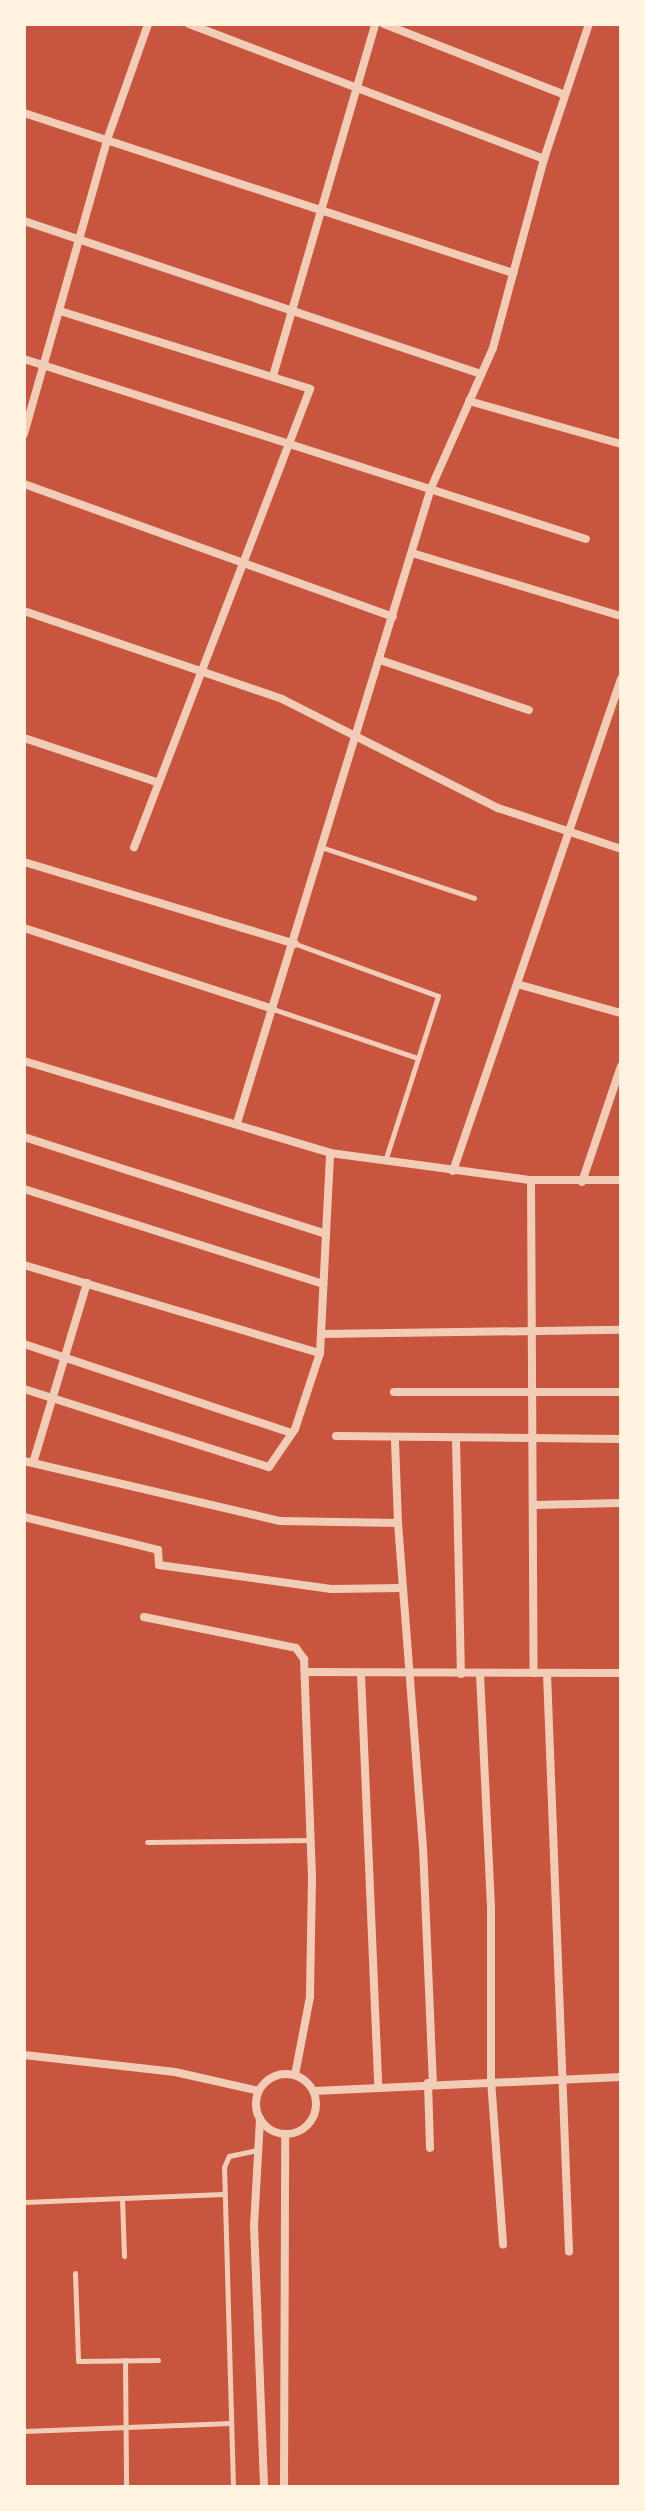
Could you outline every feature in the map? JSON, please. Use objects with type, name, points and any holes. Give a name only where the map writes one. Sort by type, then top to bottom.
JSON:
[{"type":"street","points":[[24,434],[107,140],[148,24]]},
{"type":"street","points":[[189,24],[544,159]]},
{"type":"street","points":[[273,376],[359,88],[375,24]]},
{"type":"street","points":[[384,24],[565,95]]},
{"type":"street","points":[[237,1123],[295,944],[431,488],[481,374],[544,159],[589,24]]},
{"type":"street","points":[[24,113],[513,273]]},
{"type":"street","points":[[24,221],[81,236],[481,374]]},
{"type":"street","points":[[60,311],[310,389],[134,847]]},
{"type":"street","points":[[24,359],[286,446],[431,488],[586,539]]},
{"type":"street","points":[[469,401],[621,444]]},
{"type":"street","points":[[24,484],[393,617]]},
{"type":"street","points":[[412,553],[621,616]]},
{"type":"street","points":[[24,611],[282,699],[498,808],[621,849]]},
{"type":"street","points":[[380,660],[529,710]]},
{"type":"street","points":[[453,1171],[621,679]]},
{"type":"street","points":[[24,738],[159,783]]},
{"type":"street","points":[[24,862],[295,944]]},
{"type":"street","points":[[24,928],[273,1009]]},
{"type":"street","points":[[517,984],[621,1013]]},
{"type":"street","points":[[24,1061],[330,1153],[531,1180],[621,1180]]},
{"type":"street","points":[[582,1182],[621,1066]]},
{"type":"street","points":[[24,1137],[326,1234]]},
{"type":"street","points":[[24,1389],[269,1467],[292,1433],[320,1353],[330,1153]]},
{"type":"street","points":[[531,1180],[535,1332],[534,1673]]},
{"type":"street","points":[[24,1189],[323,1284]]},
{"type":"street","points":[[24,1265],[320,1353]]},
{"type":"street","points":[[87,1283],[52,1398],[28,1462],[280,1521],[398,1523]]},
{"type":"street","points":[[321,1334],[621,1330]]},
{"type":"street","points":[[24,1344],[292,1433]]},
{"type":"street","points":[[394,1392],[621,1392]]},
{"type":"street","points":[[336,1436],[395,1440],[621,1439]]},
{"type":"street","points":[[456,1439],[461,1674]]},
{"type":"street","points":[[395,1440],[402,1588],[412,1674],[430,2083],[430,2148]]},
{"type":"street","points":[[535,1505],[621,1503]]},
{"type":"street","points":[[24,1517],[158,1550],[159,1565],[331,1589],[402,1588]]},
{"type":"street","points":[[144,1617],[296,1648],[306,1672],[311,1840],[310,1997],[295,2075]]},
{"type":"street","points":[[306,1672],[621,1673]]},
{"type":"street","points":[[547,1673],[569,2252]]},
{"type":"street","points":[[361,1674],[378,2086]]},
{"type":"street","points":[[480,1674],[491,1910],[491,2080],[503,2245]]},
{"type":"street","points":[[24,2055],[175,2072],[259,2091]]},
{"type":"street","points":[[264,2487],[254,2225],[259,2091],[272,2077],[295,2075],[314,2091],[491,2080],[621,2077]]},
{"type":"street","points":[[285,2135],[312,2121],[314,2091]]},
{"type":"street","points":[[260,2119],[285,2135]]},
{"type":"street","points":[[284,2487],[285,2135]]},
{"type":"lane","points":[[324,848],[474,898]]},
{"type":"lane","points":[[295,944],[438,996],[385,1161]]},
{"type":"lane","points":[[273,1009],[418,1058]]},
{"type":"lane","points":[[147,1842],[311,1840]]},
{"type":"lane","points":[[233,2487],[223,2194],[225,2160],[236,2152],[257,2150]]},
{"type":"lane","points":[[24,2202],[223,2194]]},
{"type":"lane","points":[[122,2198],[124,2256]]},
{"type":"lane","points":[[75,2273],[78,2361],[158,2360]]},
{"type":"lane","points":[[125,2360],[126,2487]]},
{"type":"lane","points":[[24,2431],[231,2423]]}]
